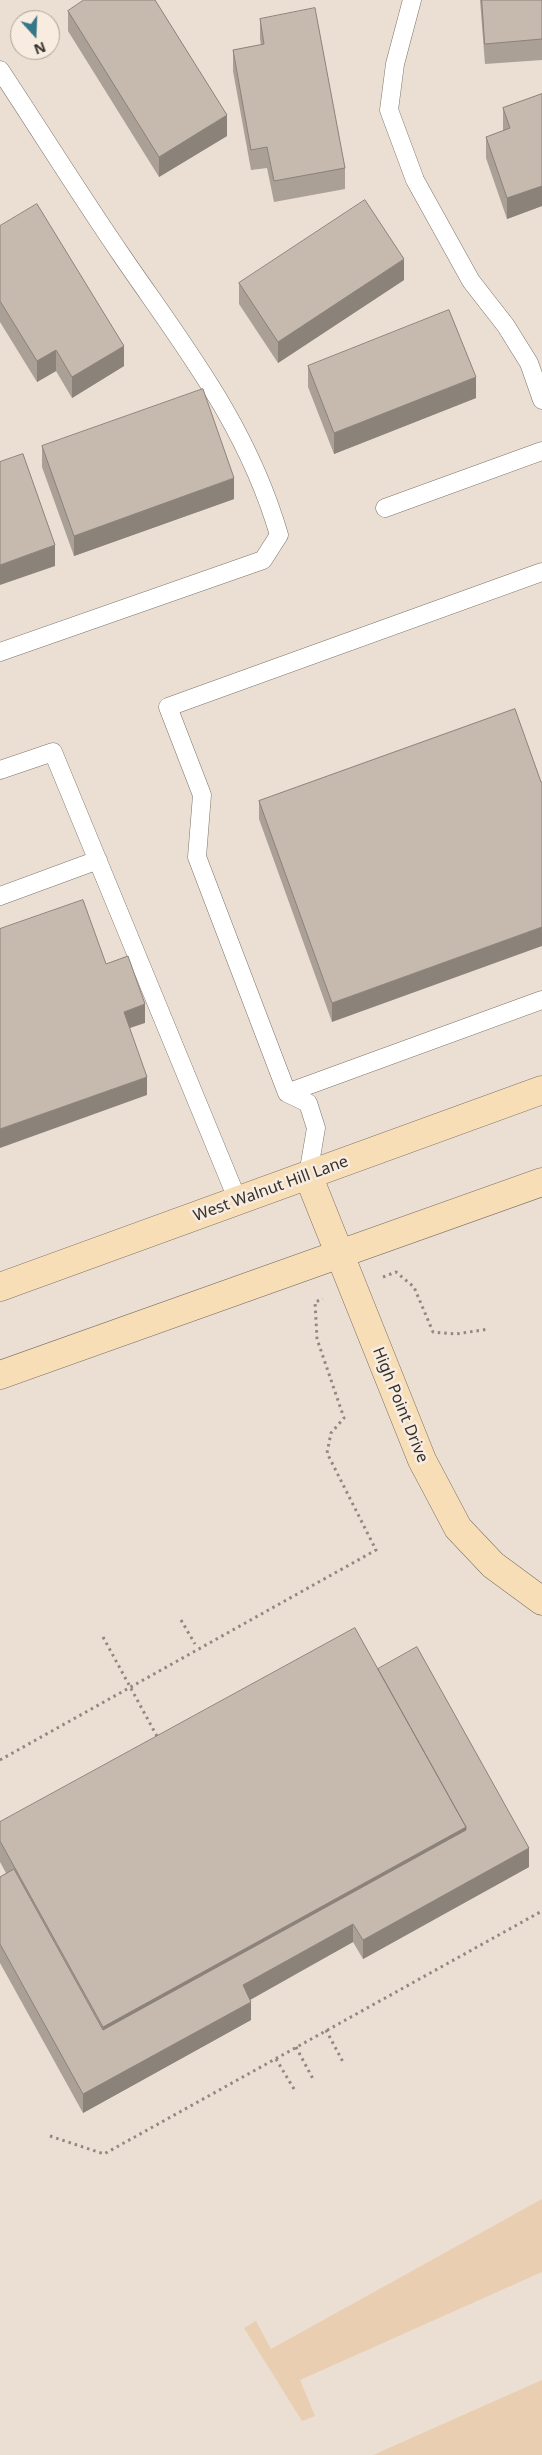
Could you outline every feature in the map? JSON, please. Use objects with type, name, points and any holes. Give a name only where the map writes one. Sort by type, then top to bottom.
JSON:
[{"type":"main road","name":"West Walnut Hill Lane","points":[[0,1287],[542,1090]]},
{"type":"main road","name":"High Point Drive","points":[[308,1175],[422,1460],[458,1528],[493,1565],[542,1601]]},
{"type":"main road","points":[[0,1375],[542,1182]]},
{"type":"lane","points":[[412,0],[395,64],[389,110],[415,180],[471,281],[506,326],[529,363],[542,400]]},
{"type":"lane","points":[[0,70],[120,254],[216,392],[240,436],[268,497],[278,535],[263,560],[0,652]]},
{"type":"lane","points":[[385,508],[542,451]]},
{"type":"lane","points":[[308,1175],[316,1128],[308,1103],[287,1093],[197,856],[202,795],[168,707],[542,572]]},
{"type":"lane","points":[[0,770],[53,752],[238,1202]]},
{"type":"lane","points":[[0,896],[98,860]]},
{"type":"lane","points":[[287,1093],[542,1000]]},
{"type":"path","points":[[0,1760],[376,1550],[327,1453],[330,1433],[344,1418],[317,1339],[315,1302],[396,1272],[414,1287],[433,1332],[456,1334],[489,1329]]},
{"type":"path","points":[[181,1620],[195,1644]]},
{"type":"path","points":[[103,1637],[161,1744]]},
{"type":"path","points":[[50,2136],[104,2154],[542,1911]]},
{"type":"path","points":[[326,2030],[344,2062]]},
{"type":"path","points":[[296,2047],[313,2079]]},
{"type":"path","points":[[276,2058],[294,2090]]},
{"type":"shaded area","points":[[542,2199],[542,2272],[300,2380],[315,2416],[302,2421],[244,2328],[256,2321],[271,2349]]},
{"type":"shaded area","points":[[542,2380],[542,2455],[373,2455]]},
{"type":"building","points":[[84,0],[155,0],[227,115],[159,157],[68,11]]},
{"type":"building","points":[[482,0],[542,0],[542,39],[485,44]]},
{"type":"building","points":[[315,8],[345,168],[274,181],[267,147],[251,150],[233,50],[264,44],[260,19]]},
{"type":"building","points":[[542,94],[542,186],[507,198],[486,137],[510,128],[503,108]]},
{"type":"building","points":[[365,200],[404,259],[278,342],[239,283]]},
{"type":"building","points":[[37,204],[124,346],[72,377],[56,350],[37,361],[0,301],[0,226]]},
{"type":"building","points":[[449,310],[476,377],[334,433],[308,366]]},
{"type":"building","points":[[203,389],[234,478],[74,536],[42,446]]},
{"type":"building","points":[[23,454],[55,545],[0,565],[0,462]]},
{"type":"building","points":[[515,709],[542,782],[542,927],[332,1003],[259,801]]},
{"type":"building","points":[[83,900],[106,964],[128,956],[145,1004],[124,1012],[147,1077],[0,1129],[0,929]]},
{"type":"building","points":[[355,1628],[466,1827],[103,2027],[0,1841],[0,1822]]},
{"type":"building","points":[[417,1647],[529,1848],[363,1940],[353,1924],[243,1985],[251,2002],[83,2094],[0,1944],[0,1877],[14,1869],[103,2030],[466,1830],[378,1669]]}]
